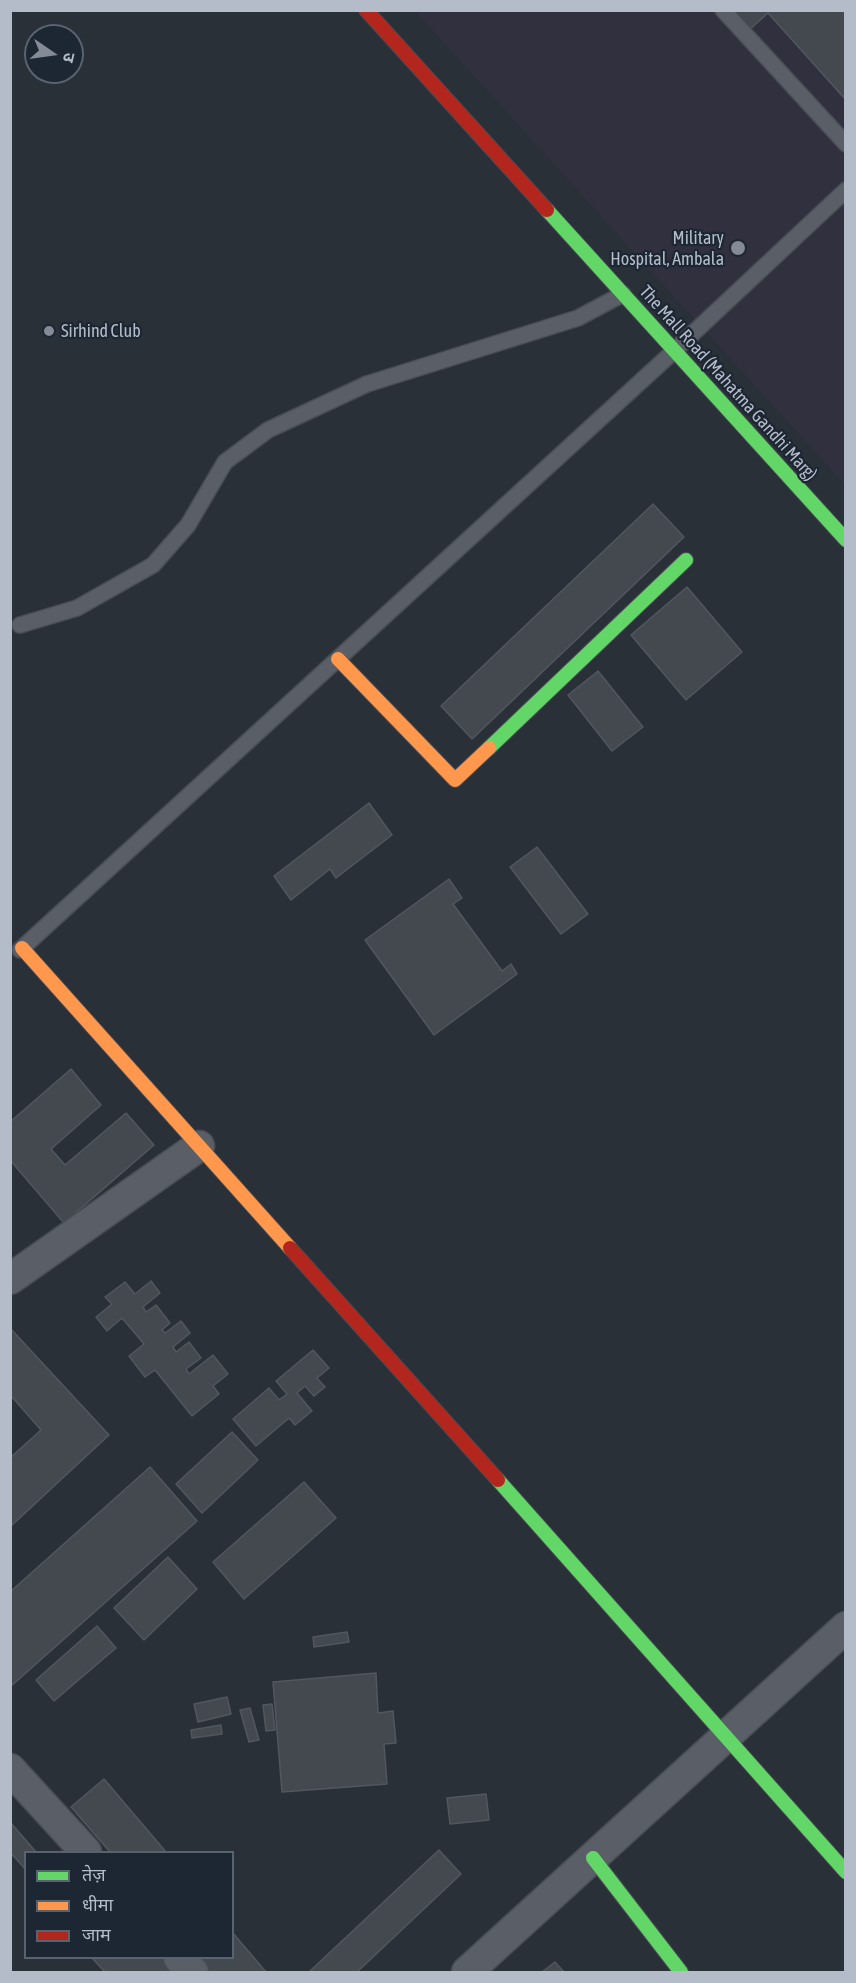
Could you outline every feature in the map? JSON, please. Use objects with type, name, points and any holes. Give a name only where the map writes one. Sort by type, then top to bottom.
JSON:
[{"type":"street","name":"The Mall Road (Mahatma Gandhi Marg)","points":[[366,10],[846,540]]},
{"type":"street","points":[[338,659],[455,780],[686,560]]},
{"type":"street","points":[[22,948],[846,1872]]},
{"type":"street","points":[[10,1279],[199,1146]]},
{"type":"street","points":[[467,1972],[846,1627]]},
{"type":"street","points":[[10,1769],[85,1851]]},
{"type":"street","points":[[593,1858],[681,1972]]},
{"type":"street","points":[[180,1959],[193,1972]]},
{"type":"lane","points":[[723,10],[846,144]]},
{"type":"lane","points":[[10,959],[674,351],[846,190]]},
{"type":"lane","points":[[20,625],[77,608],[153,565],[188,525],[225,462],[268,430],[367,384],[578,318],[623,294]]},
{"type":"shaded area","name":"Military Hospital, Ambala","points":[[415,11],[845,11],[845,485]]},
{"type":"building","points":[[846,10],[846,100],[768,13],[748,31],[729,11]]},
{"type":"building","points":[[653,504],[684,537],[472,739],[441,706]]},
{"type":"building","points":[[687,587],[742,652],[686,700],[631,635]]},
{"type":"building","points":[[598,671],[643,727],[612,751],[568,695]]},
{"type":"building","points":[[369,803],[392,835],[336,878],[330,869],[291,900],[274,876]]},
{"type":"building","points":[[537,847],[588,914],[561,934],[510,867]]},
{"type":"building","points":[[449,879],[462,898],[453,904],[502,971],[511,964],[517,974],[434,1035],[365,940]]},
{"type":"building","points":[[71,1069],[101,1105],[51,1149],[65,1165],[126,1113],[154,1145],[64,1223],[10,1160],[10,1122]]},
{"type":"building","points":[[151,1281],[160,1293],[143,1307],[146,1312],[156,1305],[170,1323],[162,1330],[165,1333],[181,1321],[190,1333],[173,1347],[176,1352],[189,1342],[201,1358],[186,1369],[189,1374],[213,1355],[228,1374],[213,1386],[219,1394],[192,1416],[155,1370],[145,1377],[129,1356],[144,1344],[122,1318],[107,1331],[96,1317],[112,1304],[105,1297],[125,1282],[135,1294]]},
{"type":"building","points":[[10,1328],[109,1435],[10,1527],[10,1458],[41,1430],[12,1397],[10,1398]]},
{"type":"building","points":[[313,1350],[329,1368],[317,1378],[325,1387],[314,1396],[305,1386],[297,1393],[312,1411],[295,1425],[289,1418],[256,1446],[233,1419],[269,1388],[279,1400],[287,1394],[276,1381]]},
{"type":"building","points":[[232,1432],[258,1460],[202,1513],[176,1484]]},
{"type":"building","points":[[150,1467],[197,1521],[10,1687],[10,1592]]},
{"type":"building","points":[[304,1482],[336,1518],[244,1599],[213,1562]]},
{"type":"building","points":[[168,1557],[197,1589],[144,1640],[114,1608]]},
{"type":"building","points":[[97,1626],[116,1648],[54,1701],[36,1680]]},
{"type":"building","points":[[347,1632],[349,1642],[314,1647],[313,1637]]},
{"type":"building","points":[[376,1673],[378,1713],[393,1711],[396,1743],[384,1744],[387,1784],[282,1792],[273,1682]]},
{"type":"building","points":[[227,1697],[231,1714],[198,1722],[194,1704]]},
{"type":"building","points":[[272,1704],[275,1730],[266,1731],[263,1705]]},
{"type":"building","points":[[250,1708],[259,1740],[249,1742],[240,1710]]},
{"type":"building","points":[[221,1725],[222,1734],[192,1738],[191,1730]]},
{"type":"building","points":[[104,1779],[165,1851],[109,1851],[71,1807]]},
{"type":"building","points":[[486,1794],[489,1820],[450,1824],[447,1798]]},
{"type":"building","points":[[10,1822],[35,1851],[24,1851],[24,1868],[10,1852]]},
{"type":"building","points":[[439,1850],[461,1874],[357,1972],[309,1972]]},
{"type":"building","points":[[234,1934],[266,1972],[210,1972],[198,1959],[234,1959]]},
{"type":"building","points":[[93,1959],[168,1959],[180,1972],[105,1972]]},
{"type":"building","points":[[555,1962],[564,1972],[542,1972]]},
{"type":"traffic: fast","points":[[547,210],[846,540]]},
{"type":"traffic: fast","points":[[489,748],[686,560]]},
{"type":"traffic: fast","points":[[498,1480],[846,1872]]},
{"type":"traffic: fast","points":[[593,1858],[681,1972]]},
{"type":"traffic: slow","points":[[338,659],[455,780],[489,748]]},
{"type":"traffic: slow","points":[[22,948],[290,1248]]},
{"type":"traffic: jam","points":[[366,10],[547,210]]},
{"type":"traffic: jam","points":[[290,1248],[498,1480]]},
{"type":"place","name":"Military Hospital, Ambala","points":[[738,248]]},
{"type":"place","name":"Sirhind Club","points":[[49,331]]}]
